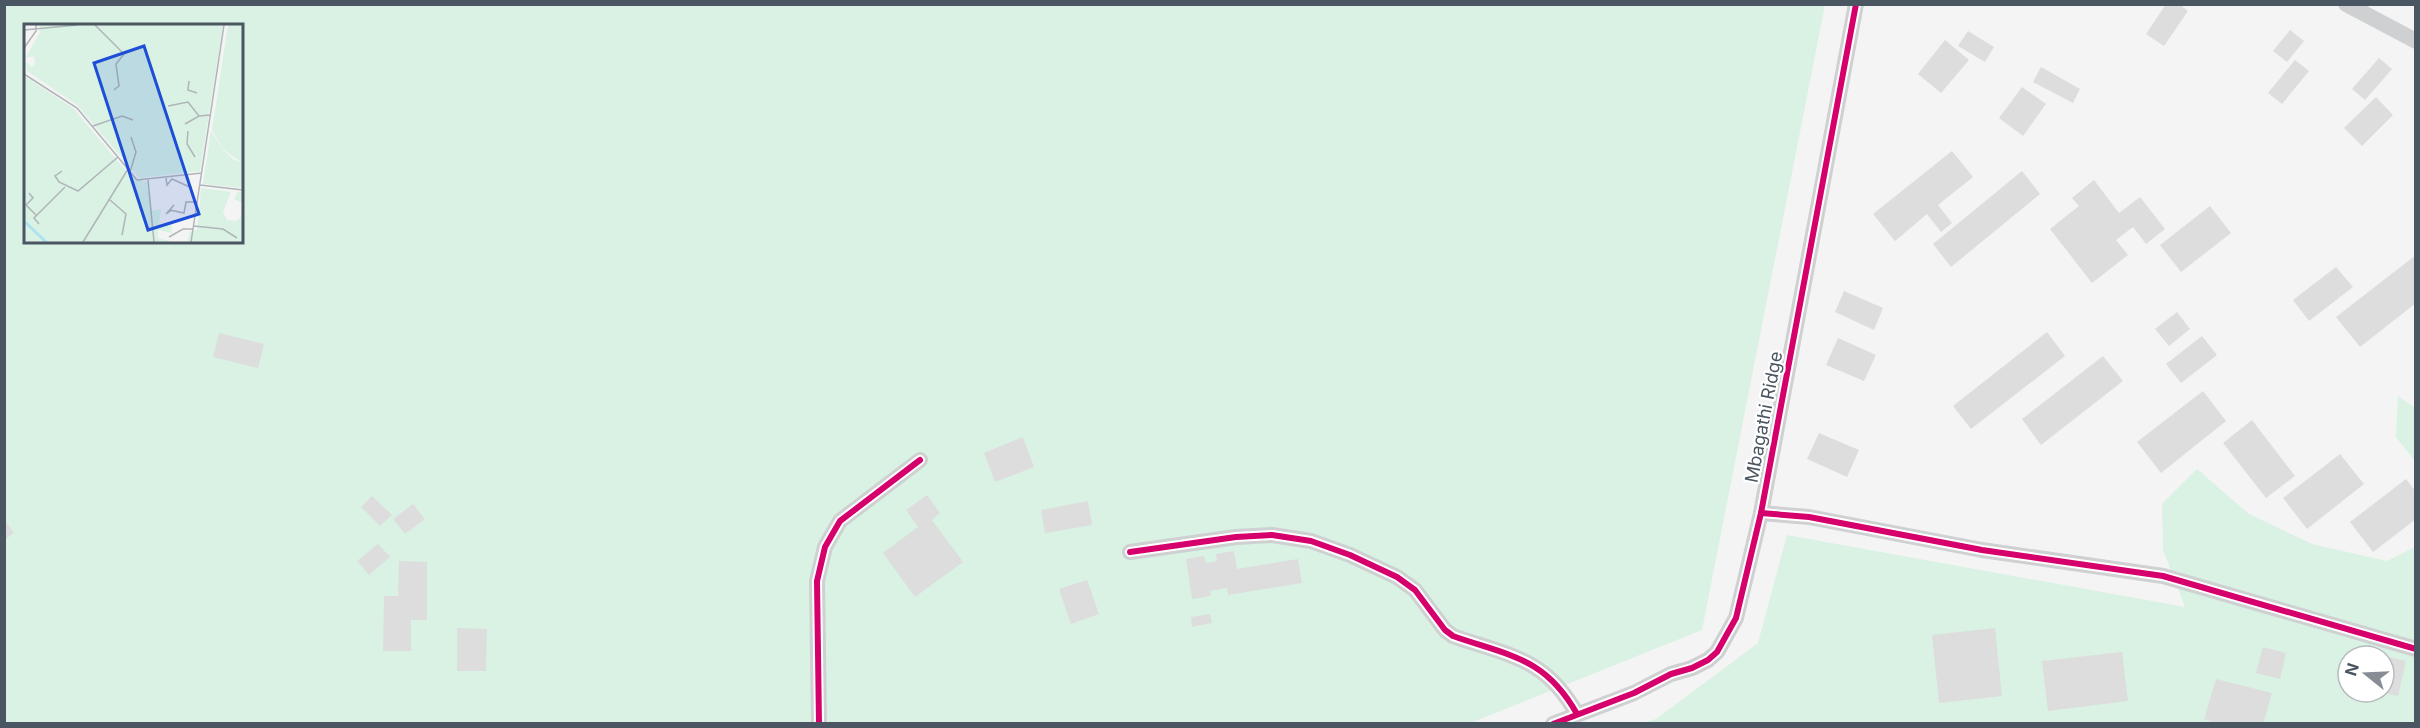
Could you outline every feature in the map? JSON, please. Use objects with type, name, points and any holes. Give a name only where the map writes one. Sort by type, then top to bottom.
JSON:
[{"type":"street","name":"Mbagathi Ridge","points":[[1553,723],[1634,693],[1671,674],[1692,669],[1708,660],[1717,652],[1736,618],[1761,513],[1856,4]]},
{"type":"street","points":[[2346,4],[2415,41]]},
{"type":"street","points":[[819,723],[817,581],[825,547],[840,521],[920,460]]},
{"type":"street","points":[[1761,513],[1809,517],[1982,550],[2163,576],[2415,649]]},
{"type":"street","points":[[1130,552],[1236,537],[1272,535],[1311,541],[1340,551],[1397,577],[1415,590],[1452,636],[1515,657],[1548,675],[1564,692],[1577,714]]},
{"type":"green space","points":[[4,5],[1825,5],[1702,630],[1468,724],[5,723]]},
{"type":"green space","points":[[2398,396],[2415,408],[2415,461],[2396,437]]},
{"type":"green space","points":[[2197,469],[2249,514],[2312,544],[2387,561],[2415,547],[2415,723],[1640,724],[1656,719],[1758,643],[1787,535],[2185,607],[2163,550],[2162,504]]},
{"type":"building","points":[[2166,4],[2179,4],[2188,11],[2164,46],[2146,34]]},
{"type":"building","points":[[2290,30],[2304,41],[2287,62],[2273,51]]},
{"type":"building","points":[[1968,31],[1994,47],[1985,62],[1958,46]]},
{"type":"building","points":[[1945,40],[1969,60],[1941,93],[1918,74]]},
{"type":"building","points":[[2379,58],[2392,69],[2365,100],[2352,89]]},
{"type":"building","points":[[2295,60],[2309,71],[2282,104],[2268,93]]},
{"type":"building","points":[[2041,67],[2080,89],[2073,103],[2033,82]]},
{"type":"building","points":[[2022,87],[2046,104],[2023,136],[1999,118]]},
{"type":"building","points":[[2376,97],[2393,115],[2362,146],[2344,128]]},
{"type":"building","points":[[1952,151],[1973,177],[1938,205],[1952,223],[1941,232],[1927,214],[1895,241],[1873,214]]},
{"type":"building","points":[[2022,171],[2040,194],[1951,267],[1933,244]]},
{"type":"building","points":[[2094,180],[2119,213],[2140,197],[2165,229],[2146,244],[2133,227],[2116,240],[2128,255],[2092,283],[2050,229],[2079,206],[2072,198]]},
{"type":"building","points":[[2210,206],[2231,233],[2181,272],[2160,245]]},
{"type":"building","points":[[2416,255],[2416,303],[2360,347],[2336,317]]},
{"type":"building","points":[[2336,267],[2353,287],[2309,321],[2293,300]]},
{"type":"building","points":[[1844,291],[1883,308],[1874,330],[1835,312]]},
{"type":"building","points":[[2177,312],[2190,329],[2169,346],[2155,329]]},
{"type":"building","points":[[2047,332],[2065,356],[1971,429],[1953,406]]},
{"type":"building","points":[[219,333],[264,344],[258,368],[213,357]]},
{"type":"building","points":[[2202,336],[2217,355],[2181,383],[2166,364]]},
{"type":"building","points":[[1838,338],[1876,355],[1864,381],[1826,365]]},
{"type":"building","points":[[2103,356],[2123,381],[2041,445],[2022,419]]},
{"type":"building","points":[[2203,391],[2226,421],[2161,473],[2137,442]]},
{"type":"building","points":[[2252,420],[2295,476],[2266,498],[2223,443]]},
{"type":"building","points":[[1819,433],[1859,450],[1847,477],[1807,459]]},
{"type":"building","points":[[1023,437],[1034,467],[995,482],[984,453]]},
{"type":"building","points":[[2340,454],[2364,484],[2307,529],[2283,498]]},
{"type":"building","points":[[2406,479],[2416,492],[2416,519],[2373,552],[2350,522]]},
{"type":"building","points":[[927,495],[940,513],[932,520],[963,562],[915,597],[883,553],[918,527],[906,510]]},
{"type":"building","points":[[372,496],[392,515],[380,526],[361,507]]},
{"type":"building","points":[[1088,501],[1092,525],[1045,533],[1041,510]]},
{"type":"building","points":[[413,504],[425,519],[405,534],[393,519]]},
{"type":"building","points":[[4,519],[14,533],[4,540]]},
{"type":"building","points":[[378,544],[390,557],[369,575],[357,561]]},
{"type":"building","points":[[1234,551],[1237,569],[1298,559],[1302,583],[1228,595],[1227,588],[1210,591],[1211,596],[1192,599],[1186,559],[1204,556],[1206,563],[1217,561],[1216,554]]},
{"type":"building","points":[[399,561],[427,562],[427,620],[411,620],[411,651],[383,651],[384,596],[398,596]]},
{"type":"building","points":[[1087,580],[1099,614],[1071,624],[1059,589]]},
{"type":"building","points":[[1210,614],[1212,623],[1192,627],[1191,617]]},
{"type":"building","points":[[457,628],[487,629],[486,671],[457,671]]},
{"type":"building","points":[[1995,628],[2002,696],[1939,703],[1932,635]]},
{"type":"building","points":[[2263,647],[2286,653],[2280,679],[2256,673]]},
{"type":"building","points":[[2122,652],[2128,701],[2048,711],[2042,661]]},
{"type":"building","points":[[2396,659],[2406,661],[2398,696],[2396,696]]},
{"type":"building","points":[[2216,679],[2272,693],[2263,724],[2218,724],[2204,719]]},
{"type":"cycle path","points":[[1553,724],[1634,693],[1671,674],[1692,668],[1708,660],[1717,652],[1736,618],[1761,513],[1856,4]]},
{"type":"cycle path","points":[[819,724],[817,581],[825,547],[840,521],[920,460]]},
{"type":"cycle path","points":[[1761,513],[1809,517],[1982,550],[2163,576],[2416,649]]},
{"type":"cycle path","points":[[1130,552],[1236,537],[1272,535],[1311,541],[1350,555],[1397,577],[1415,590],[1445,630],[1453,636],[1508,654],[1538,670],[1565,695],[1577,714]]}]
